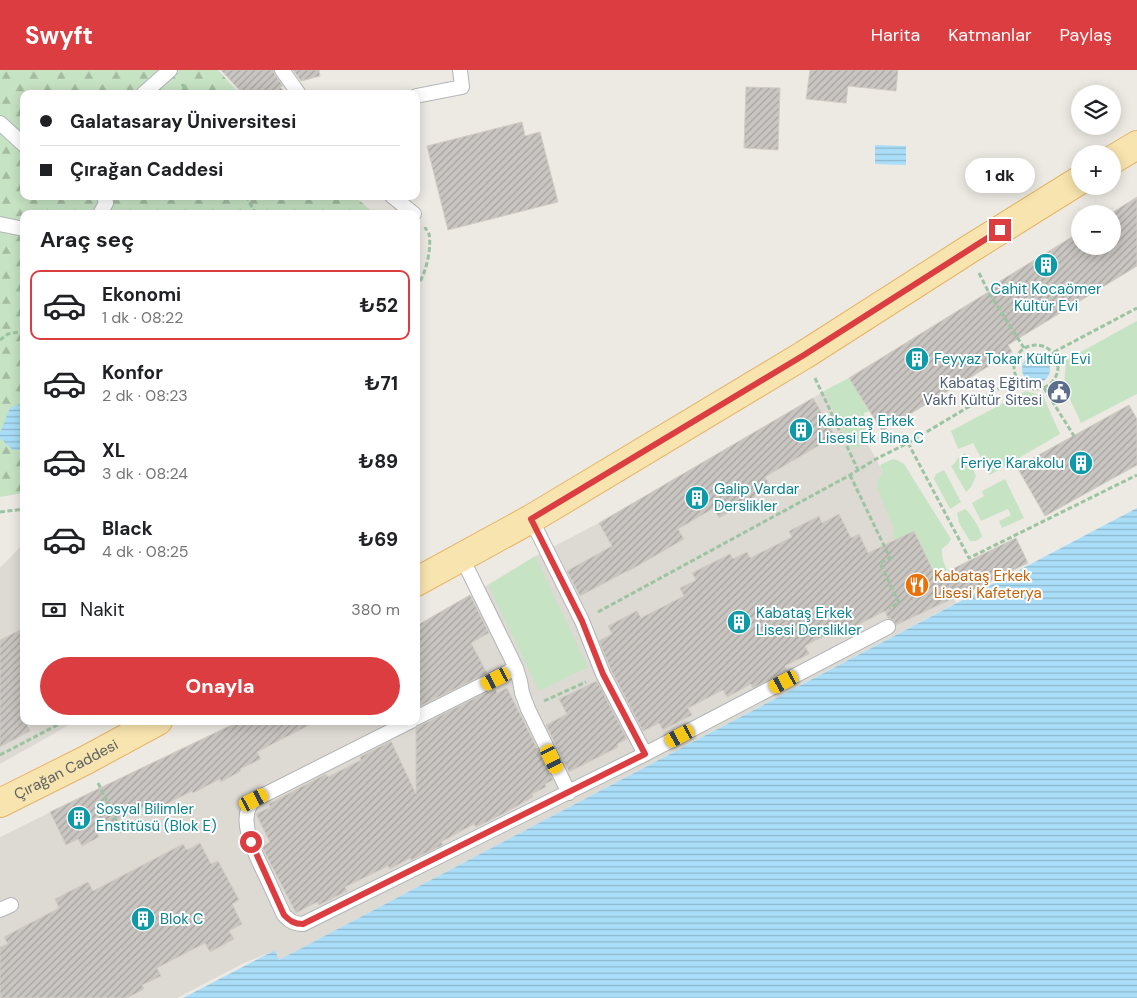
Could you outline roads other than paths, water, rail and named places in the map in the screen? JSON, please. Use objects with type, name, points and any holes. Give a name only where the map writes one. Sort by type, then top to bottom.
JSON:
[{"type":"main road","points":[[1121,155],[1137,145]]},
{"type":"main road","points":[[420,580],[531,519],[804,355],[1071,186]]},
{"type":"main road","name":"Çırağan Caddesi","points":[[0,803],[151,725]]},
{"type":"lane","points":[[148,90],[170,70]]},
{"type":"lane","points":[[282,70],[296,90]]},
{"type":"lane","points":[[420,95],[462,87],[460,70]]},
{"type":"lane","points":[[0,123],[20,141]]},
{"type":"lane","points":[[397,200],[410,210]]},
{"type":"lane","points":[[0,224],[20,228]]},
{"type":"lane","points":[[531,519],[582,621],[603,674],[645,754]]},
{"type":"lane","points":[[462,558],[516,668],[528,709],[569,793]]},
{"type":"lane","points":[[403,725],[254,800],[250,804],[247,827],[251,842],[284,915],[291,922],[303,924],[569,793],[888,627]]},
{"type":"lane","points":[[420,716],[516,668]]},
{"type":"water","points":[[875,145],[906,146],[906,165],[875,164]]},
{"type":"water","points":[[1036,355],[1046,359],[1050,369],[1046,379],[1036,383],[1026,379],[1022,369],[1026,359]]},
{"type":"water","points":[[20,404],[20,450],[13,450],[0,438],[0,433],[10,408]]},
{"type":"water","points":[[1137,508],[1137,998],[183,998],[275,950],[279,960]]},
{"type":"place","name":"Cahit Kocaömer Kültür Evi","points":[[1046,265]]},
{"type":"place","name":"Feyyaz Tokar Kültür Evi","points":[[917,359]]},
{"type":"place","name":"Kabataş Eğitim Vakfı Kültür Sitesi","points":[[1059,392]]},
{"type":"place","name":"Kabataş Erkek Lisesi Ek Bina C","points":[[801,430]]},
{"type":"place","name":"Feriye Karakolu","points":[[1081,463]]},
{"type":"place","name":"Galip Vardar Derslikler","points":[[697,498]]},
{"type":"place","name":"Kabataş Erkek Lisesi Kafeterya","points":[[917,585]]},
{"type":"place","name":"Kabataş Erkek Lisesi Derslikler","points":[[739,622]]},
{"type":"place","name":"Sosyal Bilimler Enstitüsü (Blok E)","points":[[79,818]]},
{"type":"place","name":"Blok C","points":[[143,919]]}]
